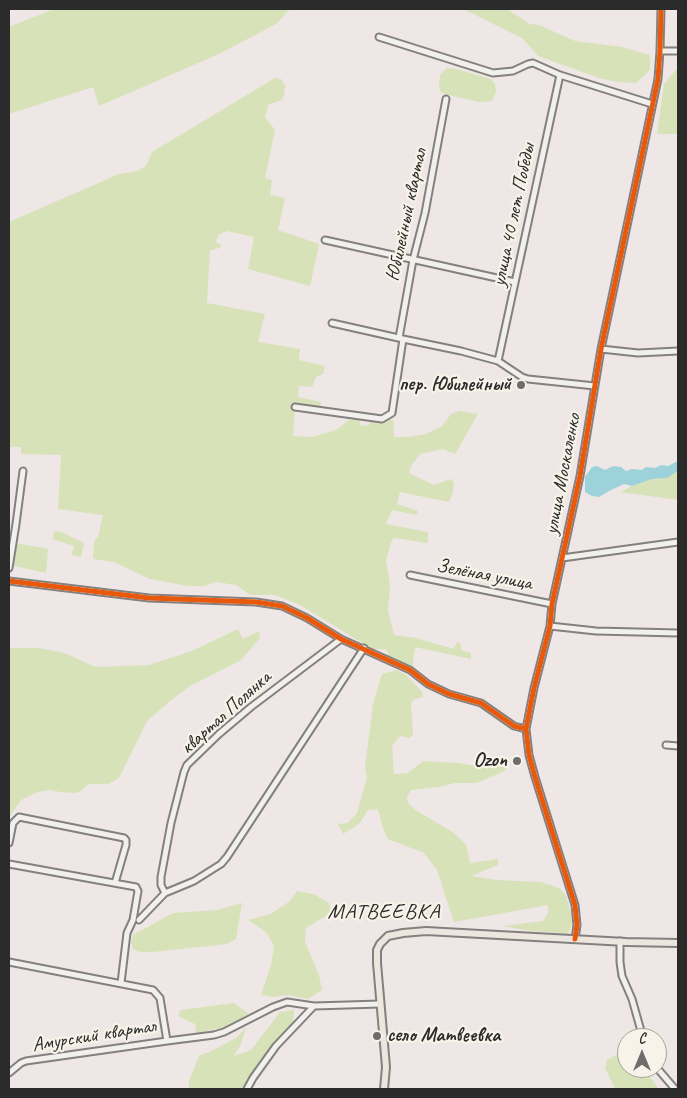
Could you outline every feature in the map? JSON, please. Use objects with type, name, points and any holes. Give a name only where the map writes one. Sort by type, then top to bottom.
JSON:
[{"type":"main road","points":[[384,1089],[386,1067],[377,950],[380,942],[388,936],[426,931],[620,942],[678,943]]},
{"type":"street","name":"улица Москаленко","points":[[572,939],[577,925],[575,905],[535,777],[529,755],[526,729],[534,688],[550,626],[552,604],[580,476],[601,349],[658,79],[661,9]]},
{"type":"street","points":[[379,38],[493,73],[513,72],[528,64],[533,64],[560,75],[652,104]]},
{"type":"street","points":[[660,51],[678,51]]},
{"type":"street","name":"улица 40 лет Победы","points":[[498,361],[560,75]]},
{"type":"street","name":"Юбилейный квартал","points":[[295,407],[382,419],[390,416],[393,410],[412,260],[425,213],[446,99]]},
{"type":"street","points":[[325,240],[515,282]]},
{"type":"street","points":[[332,323],[498,361],[528,379],[595,386]]},
{"type":"street","points":[[601,349],[638,353],[678,351]]},
{"type":"street","points":[[9,568],[23,471]]},
{"type":"street","points":[[562,558],[678,542]]},
{"type":"street","name":"Зелёная улица","points":[[410,575],[552,604]]},
{"type":"street","points":[[9,581],[149,598],[268,603],[288,609],[340,638],[410,670],[428,684],[449,694],[481,703],[514,726],[526,729]]},
{"type":"street","points":[[550,626],[596,631],[678,633]]},
{"type":"street","name":"квартал Полянка","points":[[164,893],[161,877],[178,793],[187,765],[251,707],[340,638]]},
{"type":"street","points":[[139,920],[164,893],[194,881],[221,864],[364,648]]},
{"type":"street","points":[[666,746],[678,746]]},
{"type":"street","points":[[9,843],[13,823],[19,817],[124,838],[126,845],[115,883]]},
{"type":"street","points":[[9,864],[134,885],[136,887],[138,891],[133,920],[127,932],[121,983]]},
{"type":"street","points":[[620,942],[622,976],[632,999],[640,1028]]},
{"type":"street","name":"Амурский квартал","points":[[9,962],[147,988],[156,992],[160,998],[167,1041],[26,1061],[9,1073]]},
{"type":"street","points":[[167,1041],[224,1032],[287,1002],[314,1006],[380,1004]]},
{"type":"street","points":[[247,1089],[252,1078],[276,1046],[314,1006]]},
{"type":"street","points":[[666,1078],[675,1089]]},
{"type":"green space","points":[[54,9],[290,9],[276,24],[219,54],[99,106],[93,87],[9,114],[9,27]]},
{"type":"green space","points":[[463,9],[507,9],[530,24],[539,25],[575,41],[622,47],[650,55],[650,70],[636,83],[617,82],[599,78],[538,56],[523,39]]},
{"type":"green space","points":[[678,67],[678,134],[657,134],[664,84]]},
{"type":"green space","points":[[447,68],[491,79],[495,84],[496,92],[492,101],[479,102],[444,94],[440,91],[440,75]]},
{"type":"green space","points":[[275,78],[281,79],[285,86],[282,100],[268,105],[265,117],[275,130],[265,178],[272,180],[270,195],[285,198],[278,230],[319,244],[310,286],[248,269],[254,237],[227,231],[218,235],[216,242],[221,245],[220,248],[210,250],[207,303],[265,314],[258,342],[300,349],[299,360],[325,366],[323,374],[316,377],[312,387],[299,386],[298,397],[321,402],[321,409],[295,406],[293,436],[312,437],[336,430],[349,420],[359,419],[361,426],[369,425],[372,419],[393,420],[394,437],[408,437],[426,434],[442,426],[451,414],[460,411],[478,414],[455,454],[443,449],[420,454],[411,466],[409,473],[434,485],[451,479],[454,483],[449,502],[400,492],[397,504],[418,511],[417,515],[392,510],[386,524],[428,532],[428,543],[394,538],[391,542],[386,561],[390,585],[388,611],[394,635],[416,638],[454,649],[457,642],[461,644],[461,650],[471,653],[471,659],[415,647],[412,670],[388,657],[388,652],[385,649],[372,649],[300,605],[275,595],[250,595],[236,585],[216,582],[204,586],[188,586],[150,579],[114,562],[93,559],[94,542],[98,537],[103,515],[58,509],[61,455],[21,454],[21,447],[9,447],[9,222],[119,174],[137,171],[146,166],[152,152]]},
{"type":"green space","points":[[678,471],[678,500],[620,492],[652,479],[667,478]]},
{"type":"green space","points":[[54,531],[62,532],[84,543],[81,557],[72,555],[74,546],[53,539]]},
{"type":"green space","points":[[16,543],[48,549],[46,573],[14,566]]},
{"type":"green space","points":[[238,629],[243,639],[259,631],[260,638],[241,660],[190,686],[147,721],[119,778],[108,784],[89,784],[76,793],[51,790],[37,792],[21,800],[9,817],[9,648],[39,648],[65,653],[95,667],[149,665],[192,651]]},
{"type":"green space","points":[[397,670],[406,675],[422,692],[423,697],[413,700],[411,704],[413,734],[410,738],[400,736],[392,746],[394,774],[408,773],[423,761],[484,767],[500,760],[506,764],[506,769],[502,772],[477,783],[455,783],[411,790],[407,797],[408,803],[414,809],[454,833],[466,845],[470,863],[498,859],[498,865],[471,876],[496,880],[541,882],[559,888],[566,895],[573,921],[568,934],[503,926],[543,921],[548,913],[548,905],[454,922],[437,870],[424,853],[388,839],[378,809],[368,810],[359,824],[343,834],[338,824],[348,823],[357,813],[367,777],[365,767],[373,704],[382,674]]},
{"type":"green space","points":[[297,891],[313,894],[328,902],[332,912],[306,928],[305,942],[319,975],[322,990],[308,999],[287,995],[272,997],[261,995],[271,965],[274,946],[266,932],[248,920],[271,914],[290,901]]},
{"type":"green space","points":[[242,903],[236,939],[227,944],[153,952],[140,952],[133,949],[131,942],[133,935],[173,913],[217,910]]},
{"type":"green space","points":[[234,1003],[249,1014],[221,1028],[196,1033],[195,1024],[178,1016],[181,1010]]},
{"type":"green space","points":[[294,1010],[293,1023],[250,1076],[244,1089],[189,1089],[189,1081],[199,1056],[236,1038],[246,1028],[241,1044],[234,1056],[251,1050],[280,1012]]},
{"type":"green space","points":[[616,1055],[617,1078],[651,1078],[659,1089],[615,1089],[605,1068],[607,1060]]},
{"type":"water","points":[[678,461],[678,471],[667,478],[652,479],[632,486],[624,484],[599,497],[585,492],[585,477],[592,467],[597,466],[605,470],[613,466],[621,467],[626,471],[632,469],[642,470],[646,467],[668,466]]},
{"type":"cycle path","points":[[575,939],[577,925],[575,905],[535,777],[529,755],[526,729],[534,688],[550,626],[552,604],[580,476],[601,349],[658,79],[661,9]]},
{"type":"cycle path","points":[[9,581],[149,598],[256,602],[282,606],[307,618],[341,639],[410,670],[428,684],[449,694],[481,703],[514,726],[526,729]]},
{"type":"place","name":"пер. Юбилейный","points":[[521,385]]},
{"type":"place","name":"Ozon","points":[[517,761]]},
{"type":"place","name":"село Матвеевка","points":[[377,1036]]},
{"type":"district","name":"МАТВЕЕВКА","points":[[384,912]]}]
